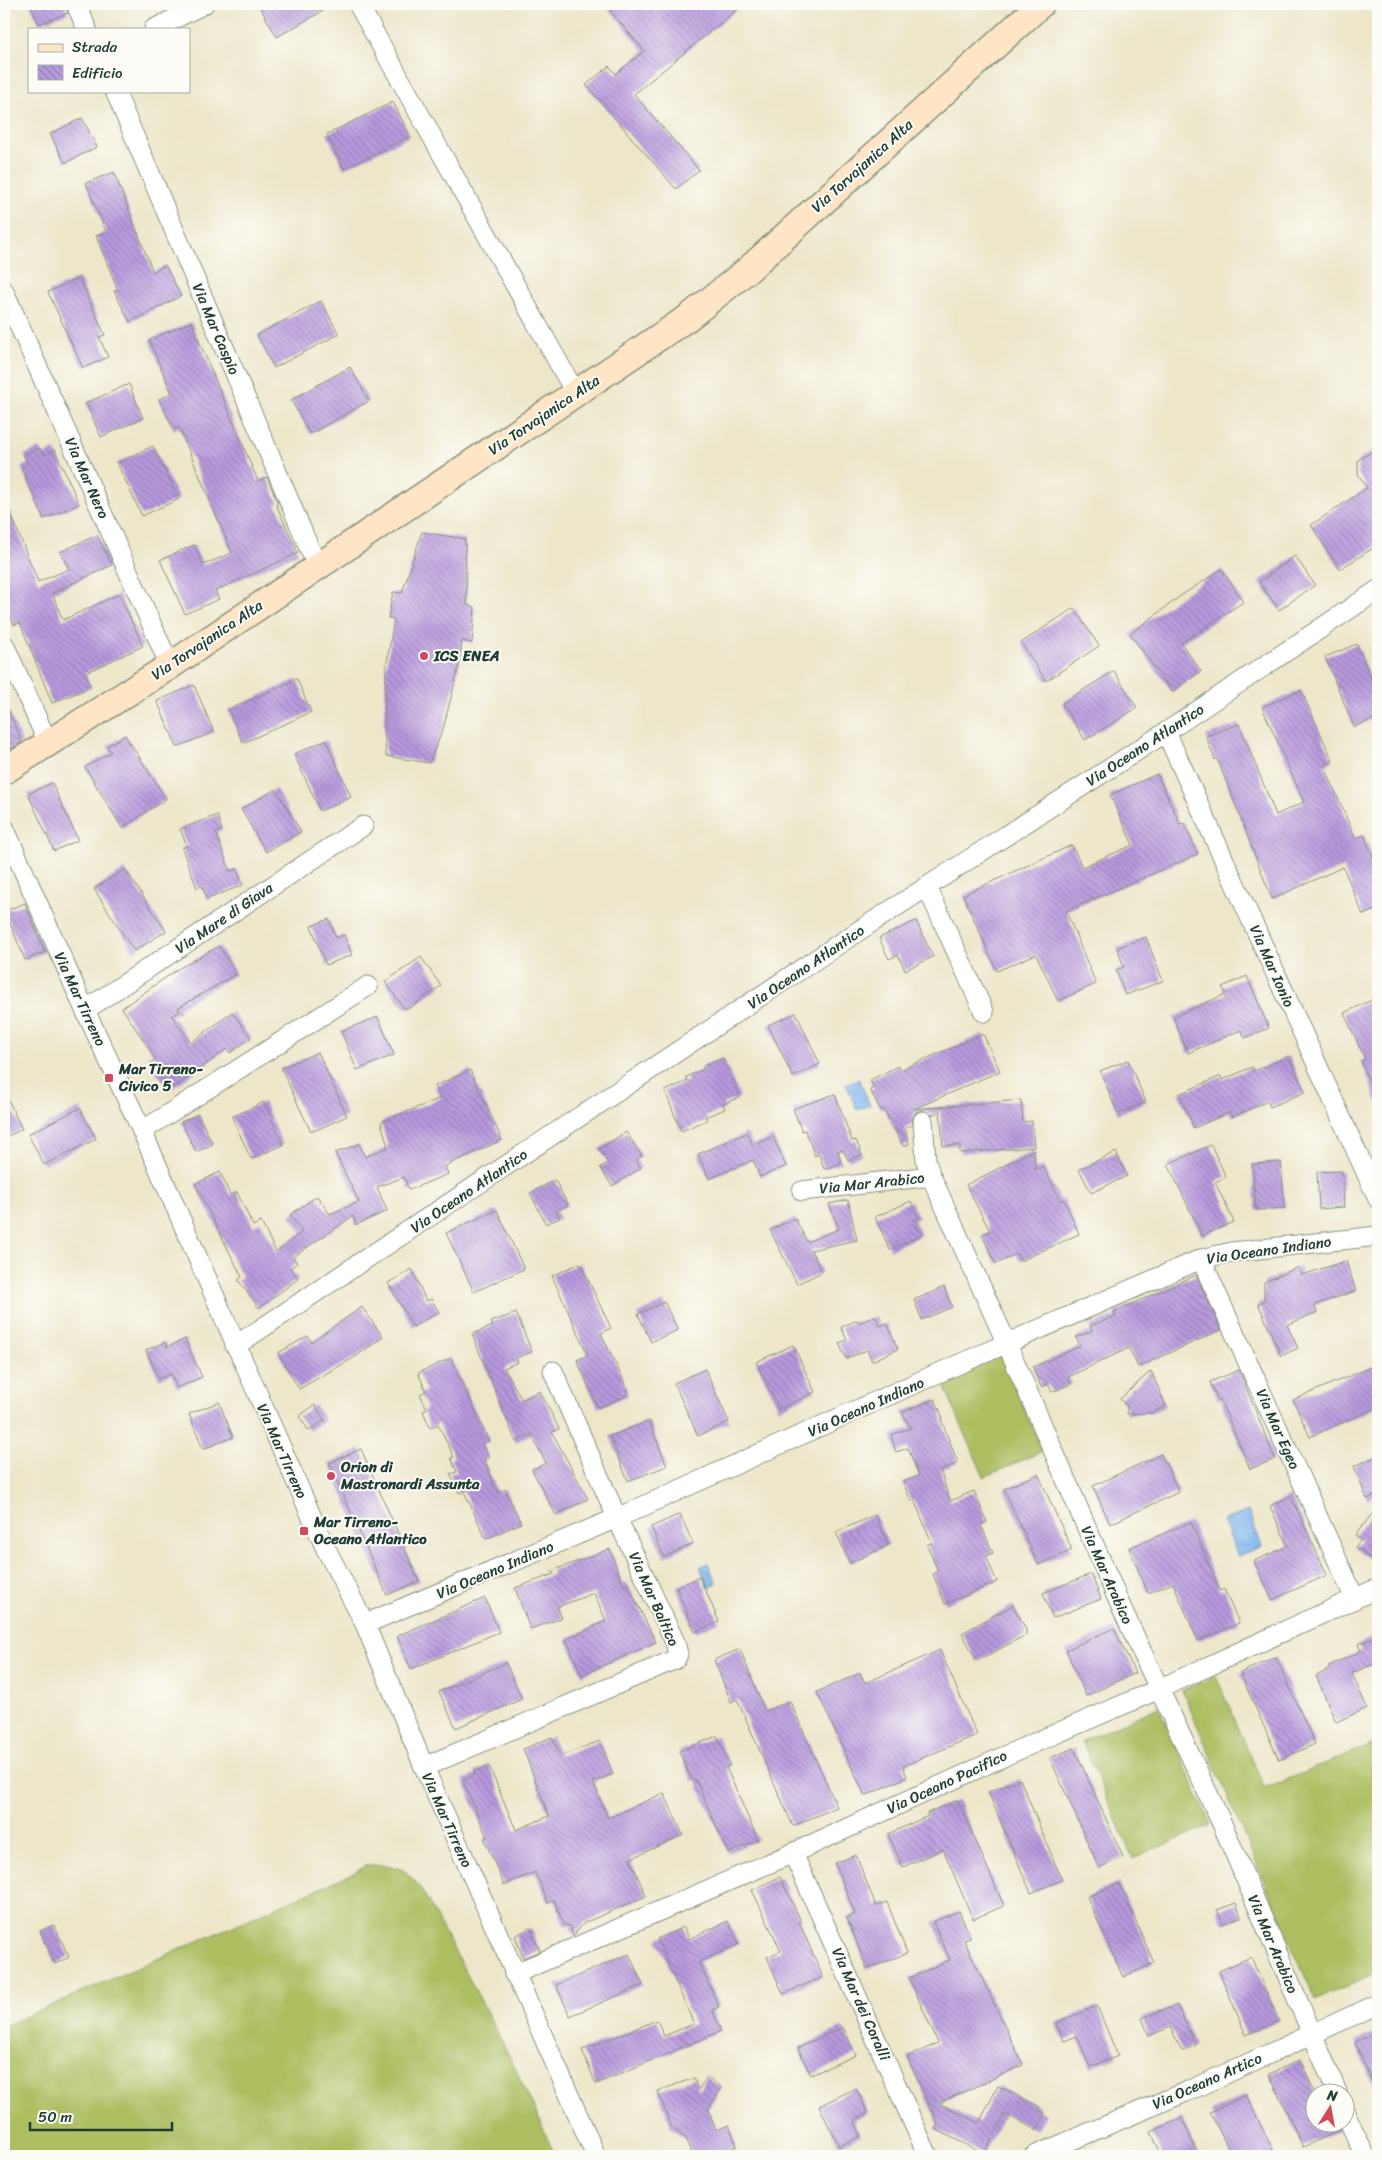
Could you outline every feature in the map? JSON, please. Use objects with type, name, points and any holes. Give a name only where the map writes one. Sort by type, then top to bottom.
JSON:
[{"type":"street","points":[[76,4],[88,28]]},
{"type":"street","points":[[156,28],[204,4]]},
{"type":"street","points":[[358,4],[576,394]]},
{"type":"street","name":"Via Torvajanica Alta","points":[[4,771],[170,666],[667,334],[736,280],[1042,4]]},
{"type":"street","name":"Via Mar Caspio","points":[[115,92],[317,566]]},
{"type":"street","name":"Via Mar Nero","points":[[4,291],[170,666]]},
{"type":"street","name":"Via Oceano Atlantico","points":[[235,1346],[1378,590]]},
{"type":"street","points":[[4,644],[48,743]]},
{"type":"street","name":"Via Mar Ionio","points":[[1166,732],[1378,1199]]},
{"type":"street","name":"Via Mare di Giava","points":[[85,1010],[363,826]]},
{"type":"street","name":"Via Mar Tirreno","points":[[4,827],[85,1010],[142,1130],[235,1346],[325,1547],[365,1624],[424,1768],[596,2156]]},
{"type":"street","points":[[927,887],[984,1012]]},
{"type":"street","points":[[142,1130],[368,986]]},
{"type":"street","points":[[923,1121],[926,1161],[931,1176]]},
{"type":"street","name":"Via Mar Arabico","points":[[802,1191],[931,1176],[1159,1690],[1223,1826],[1333,2082]]},
{"type":"street","name":"Via Oceano Indiano","points":[[365,1624],[617,1518],[1201,1259],[1232,1252],[1378,1236]]},
{"type":"street","name":"Via Mar Egeo","points":[[1201,1259],[1355,1598]]},
{"type":"street","name":"Via Mar Baltico","points":[[424,1768],[676,1659],[678,1654],[675,1642],[617,1518],[554,1371]]},
{"type":"street","name":"Via Oceano Pacifico","points":[[514,1974],[794,1853],[1018,1750],[1159,1690],[1378,1588]]},
{"type":"street","name":"Via Mar dei Coralli","points":[[794,1853],[928,2156]]},
{"type":"street","name":"Via Oceano Artico","points":[[1034,2156],[1188,2091],[1378,2004]]},
{"type":"street","points":[[1354,2132],[1365,2156]]},
{"type":"green space","points":[[1001,1355],[1043,1451],[984,1477],[942,1381]]},
{"type":"green space","points":[[1216,1676],[1265,1789],[1378,1741],[1378,1973],[1315,2000],[1182,1690]]},
{"type":"green space","points":[[1159,1707],[1211,1825],[1133,1859],[1082,1741]]},
{"type":"green space","points":[[365,1866],[393,1866],[404,1871],[414,1880],[425,1896],[505,2047],[555,2156],[4,2156],[4,2026],[354,1873]]},
{"type":"water","points":[[859,1079],[870,1105],[857,1110],[846,1084]]},
{"type":"water","points":[[1248,1511],[1262,1546],[1238,1556],[1223,1521]]},
{"type":"water","points":[[708,1563],[717,1584],[708,1588],[700,1567]]},
{"type":"building","points":[[30,4],[65,4],[68,13],[39,24]]},
{"type":"building","points":[[258,4],[335,4],[277,37]]},
{"type":"building","points":[[605,4],[744,4],[634,94],[699,170],[676,189],[586,85],[609,66],[616,74],[644,51]]},
{"type":"building","points":[[393,102],[410,136],[344,169],[327,134]]},
{"type":"building","points":[[82,118],[97,147],[65,163],[50,134]]},
{"type":"building","points":[[114,172],[153,272],[165,265],[181,296],[130,322],[114,291],[118,290],[96,236],[106,232],[86,183]]},
{"type":"building","points":[[79,278],[105,335],[99,337],[108,357],[83,368],[48,292]]},
{"type":"building","points":[[321,301],[339,334],[274,368],[257,335]]},
{"type":"building","points":[[191,322],[258,481],[267,477],[278,503],[276,504],[298,553],[215,591],[219,599],[185,614],[160,560],[194,545],[203,565],[232,553],[179,427],[174,430],[159,399],[172,393],[149,340]]},
{"type":"building","points":[[350,367],[369,401],[310,434],[291,400]]},
{"type":"building","points":[[129,384],[143,418],[101,437],[86,403]]},
{"type":"building","points":[[153,446],[179,499],[142,516],[117,463]]},
{"type":"building","points":[[40,448],[44,455],[55,450],[79,504],[44,519],[21,467],[28,464],[24,455]]},
{"type":"building","points":[[1378,448],[1378,545],[1340,569],[1311,525],[1367,488],[1358,474],[1358,460]]},
{"type":"building","points":[[4,497],[38,582],[69,569],[60,552],[97,535],[112,565],[52,593],[63,620],[119,594],[143,646],[85,673],[91,687],[52,703],[20,623],[14,625],[4,600]]},
{"type":"building","name":"ICS ENEA","points":[[422,532],[465,539],[467,605],[475,607],[472,643],[462,641],[459,666],[443,729],[429,763],[386,756],[384,723],[386,668],[394,619],[388,618],[393,592],[402,593]]},
{"type":"building","points":[[1295,556],[1315,585],[1279,610],[1259,582]]},
{"type":"building","points":[[1222,569],[1243,602],[1181,643],[1201,671],[1172,692],[1130,634],[1182,595]]},
{"type":"building","points":[[1074,608],[1099,646],[1046,681],[1021,643]]},
{"type":"building","points":[[1357,644],[1378,696],[1378,717],[1354,727],[1325,657]]},
{"type":"building","points":[[1114,671],[1137,708],[1085,740],[1062,703]]},
{"type":"building","points":[[297,679],[311,712],[243,743],[228,710]]},
{"type":"building","points":[[194,685],[214,732],[177,747],[157,701]]},
{"type":"building","points":[[1301,690],[1333,761],[1324,765],[1355,838],[1364,835],[1378,868],[1378,909],[1363,915],[1343,867],[1272,899],[1217,758],[1215,760],[1206,736],[1239,724],[1276,815],[1304,802],[1262,707]]},
{"type":"building","points":[[4,700],[22,742],[4,753]]},
{"type":"building","points":[[125,735],[166,799],[122,828],[85,767],[111,752],[107,746]]},
{"type":"building","points":[[326,740],[351,797],[320,811],[294,754]]},
{"type":"building","points":[[1157,774],[1180,824],[1184,823],[1198,854],[1066,911],[1096,984],[1058,1001],[1036,954],[997,971],[963,895],[1072,845],[1082,867],[1133,845],[1110,795]]},
{"type":"building","points":[[52,783],[78,840],[54,851],[28,794]]},
{"type":"building","points":[[276,789],[301,832],[266,852],[241,809]]},
{"type":"building","points":[[217,815],[222,830],[216,833],[230,871],[237,869],[243,885],[207,899],[202,886],[197,888],[182,848],[187,846],[180,829]]},
{"type":"building","points":[[125,869],[166,931],[134,951],[94,889]]},
{"type":"building","points":[[25,903],[45,952],[25,960],[5,911]]},
{"type":"building","points":[[329,919],[336,938],[344,935],[352,955],[326,965],[311,926]]},
{"type":"building","points":[[916,921],[933,957],[905,970],[898,955],[889,959],[879,938]]},
{"type":"building","points":[[1146,937],[1163,981],[1125,995],[1116,970],[1124,967],[1117,948]]},
{"type":"building","points":[[219,946],[236,974],[178,1008],[180,1011],[172,1016],[191,1043],[232,1012],[251,1038],[230,1053],[227,1049],[170,1090],[150,1063],[156,1059],[122,1008],[178,969]]},
{"type":"building","points":[[421,957],[441,986],[410,1008],[404,1008],[385,982]]},
{"type":"building","points":[[1247,976],[1269,1028],[1245,1038],[1241,1030],[1188,1053],[1173,1017],[1226,994],[1222,987]]},
{"type":"building","points":[[1378,997],[1377,1102],[1361,1061],[1365,1059],[1344,1013]]},
{"type":"building","points":[[796,1013],[820,1064],[793,1077],[768,1025]]},
{"type":"building","points":[[378,1017],[394,1055],[357,1070],[341,1031]]},
{"type":"building","points":[[983,1034],[1000,1071],[914,1109],[1021,1100],[1023,1122],[1032,1121],[1034,1147],[960,1153],[960,1145],[943,1146],[940,1111],[932,1115],[923,1110],[916,1112],[912,1125],[905,1128],[909,1144],[903,1146],[884,1109],[881,1110],[870,1090],[874,1088],[870,1080],[898,1066],[900,1070]]},
{"type":"building","points":[[318,1052],[347,1116],[316,1130],[310,1130],[281,1068]]},
{"type":"building","points":[[1289,1056],[1305,1092],[1270,1107],[1268,1101],[1232,1117],[1230,1112],[1194,1128],[1179,1094],[1221,1076],[1222,1080],[1252,1067],[1254,1071]]},
{"type":"building","points":[[723,1058],[740,1097],[723,1104],[725,1109],[705,1117],[707,1120],[681,1131],[665,1091],[688,1081],[686,1077],[704,1069],[703,1066]]},
{"type":"building","points":[[1128,1060],[1146,1102],[1118,1114],[1100,1071]]},
{"type":"building","points":[[470,1070],[502,1140],[445,1166],[448,1174],[409,1190],[404,1177],[377,1187],[387,1211],[356,1225],[353,1216],[293,1257],[297,1263],[290,1268],[298,1279],[259,1308],[238,1280],[242,1277],[195,1184],[220,1172],[230,1195],[237,1192],[253,1226],[261,1222],[276,1252],[302,1232],[290,1215],[317,1196],[330,1214],[359,1202],[335,1153],[359,1144],[365,1157],[388,1147],[381,1122],[441,1098],[435,1086]]},
{"type":"building","points":[[4,1091],[22,1129],[4,1138]]},
{"type":"building","points":[[835,1094],[852,1141],[856,1140],[862,1155],[848,1160],[843,1150],[838,1151],[841,1163],[824,1169],[819,1154],[815,1156],[805,1130],[802,1131],[793,1109]]},
{"type":"building","points":[[264,1102],[283,1145],[251,1159],[232,1117]]},
{"type":"building","points":[[80,1108],[96,1139],[44,1165],[28,1134]]},
{"type":"building","points":[[198,1114],[213,1144],[196,1152],[181,1122]]},
{"type":"building","points":[[626,1132],[642,1156],[636,1160],[641,1168],[612,1186],[600,1167],[608,1163],[599,1149]]},
{"type":"building","points":[[747,1133],[753,1145],[773,1137],[786,1166],[760,1177],[753,1160],[709,1179],[698,1154]]},
{"type":"building","points":[[1211,1145],[1226,1177],[1215,1182],[1234,1222],[1202,1236],[1168,1164]]},
{"type":"building","points":[[1034,1150],[1035,1170],[1043,1166],[1061,1201],[1064,1199],[1079,1234],[1020,1261],[1016,1254],[996,1264],[982,1235],[990,1231],[966,1185]]},
{"type":"building","points":[[1116,1152],[1127,1176],[1091,1193],[1079,1169]]},
{"type":"building","points":[[1281,1162],[1285,1208],[1256,1210],[1252,1164]]},
{"type":"building","points":[[1342,1171],[1344,1207],[1319,1209],[1317,1172]]},
{"type":"building","points":[[555,1180],[568,1205],[556,1211],[560,1218],[546,1224],[530,1193]]},
{"type":"building","points":[[848,1200],[857,1240],[811,1250],[822,1272],[797,1284],[770,1230],[795,1218],[807,1242],[839,1229],[829,1204]]},
{"type":"building","points":[[911,1201],[919,1218],[914,1220],[921,1235],[890,1250],[875,1217]]},
{"type":"building","points":[[497,1210],[524,1269],[474,1292],[446,1233]]},
{"type":"building","points":[[1346,1261],[1356,1291],[1314,1305],[1317,1312],[1287,1325],[1298,1348],[1281,1356],[1258,1303],[1264,1301],[1264,1282],[1299,1267],[1302,1275]]},
{"type":"building","points":[[580,1263],[611,1328],[601,1333],[628,1390],[626,1390],[628,1395],[598,1408],[577,1360],[588,1355],[552,1276]]},
{"type":"building","points":[[412,1269],[426,1301],[431,1299],[439,1312],[413,1327],[388,1283]]},
{"type":"building","points":[[1196,1275],[1221,1330],[1138,1367],[1129,1348],[1068,1377],[1071,1384],[1052,1392],[1048,1384],[1041,1387],[1033,1367],[1080,1346],[1076,1337],[1092,1331],[1090,1326],[1116,1316],[1114,1312]]},
{"type":"building","points":[[944,1287],[952,1307],[922,1320],[914,1300]]},
{"type":"building","points":[[664,1302],[678,1330],[651,1342],[638,1314]]},
{"type":"building","points":[[362,1307],[383,1337],[355,1357],[299,1389],[278,1353],[308,1336],[311,1342]]},
{"type":"building","points":[[516,1313],[532,1352],[516,1358],[518,1362],[504,1368],[522,1400],[540,1391],[559,1429],[552,1432],[588,1499],[556,1515],[532,1470],[546,1463],[531,1434],[516,1442],[472,1334],[493,1326],[491,1322]]},
{"type":"building","points":[[875,1316],[880,1326],[887,1323],[898,1349],[872,1361],[867,1350],[846,1359],[839,1343],[847,1340],[841,1327],[858,1320],[859,1323]]},
{"type":"building","points":[[185,1339],[202,1377],[177,1388],[171,1374],[159,1379],[146,1350],[165,1342],[167,1347]]},
{"type":"building","points":[[793,1345],[815,1392],[779,1409],[756,1362]]},
{"type":"building","points":[[451,1358],[489,1441],[482,1444],[489,1458],[484,1460],[498,1493],[505,1489],[521,1523],[486,1539],[464,1491],[459,1493],[450,1474],[457,1472],[451,1458],[454,1457],[438,1424],[430,1428],[423,1411],[427,1409],[420,1394],[426,1391],[418,1373]]},
{"type":"building","points":[[1378,1364],[1378,1407],[1310,1437],[1293,1400]]},
{"type":"building","points":[[705,1369],[729,1422],[698,1436],[674,1383]]},
{"type":"building","points":[[1239,1370],[1275,1459],[1250,1469],[1220,1399],[1218,1400],[1210,1382]]},
{"type":"building","points":[[1151,1371],[1166,1406],[1151,1413],[1127,1414],[1127,1406],[1120,1399]]},
{"type":"building","points":[[935,1399],[958,1463],[940,1470],[950,1501],[974,1491],[987,1522],[981,1525],[993,1553],[986,1556],[997,1582],[945,1604],[933,1574],[938,1571],[927,1545],[932,1543],[914,1500],[911,1501],[903,1482],[919,1476],[908,1448],[896,1452],[891,1435],[911,1428],[902,1412]]},
{"type":"building","points":[[219,1402],[233,1437],[203,1449],[189,1414]]},
{"type":"building","points":[[315,1405],[325,1420],[309,1431],[299,1416]]},
{"type":"building","points":[[649,1421],[667,1466],[628,1481],[610,1436]]},
{"type":"building","points":[[361,1449],[419,1581],[387,1595],[329,1463]]},
{"type":"building","points":[[1161,1454],[1179,1492],[1110,1524],[1093,1486]]},
{"type":"building","points":[[1378,1456],[1378,1494],[1367,1499],[1354,1466]]},
{"type":"building","points":[[1038,1474],[1072,1550],[1038,1565],[1004,1489]]},
{"type":"building","points":[[1291,1496],[1327,1575],[1272,1600],[1254,1561],[1288,1546],[1270,1506]]},
{"type":"building","points":[[1378,1507],[1378,1566],[1355,1547],[1361,1540],[1355,1535]]},
{"type":"building","points":[[680,1514],[693,1544],[664,1557],[651,1527]]},
{"type":"building","points":[[875,1515],[889,1545],[850,1563],[836,1532]]},
{"type":"building","points":[[1191,1522],[1220,1591],[1224,1589],[1239,1623],[1198,1641],[1173,1583],[1148,1593],[1129,1548]]},
{"type":"building","points":[[610,1549],[623,1585],[627,1583],[656,1642],[582,1675],[566,1639],[606,1621],[594,1593],[557,1607],[562,1618],[530,1629],[515,1588],[554,1574],[552,1571]]},
{"type":"building","points":[[1091,1574],[1101,1599],[1053,1618],[1043,1593]]},
{"type":"building","points":[[700,1577],[719,1622],[695,1632],[676,1587]]},
{"type":"building","points":[[485,1598],[499,1632],[411,1669],[397,1636]]},
{"type":"building","points":[[1013,1605],[1026,1629],[1026,1635],[977,1661],[962,1633]]},
{"type":"building","points":[[1114,1628],[1135,1673],[1086,1696],[1066,1650]]},
{"type":"building","points":[[1378,1636],[1378,1662],[1352,1673],[1367,1708],[1336,1722],[1316,1676],[1330,1669],[1329,1666],[1361,1651],[1358,1644]]},
{"type":"building","points":[[740,1649],[765,1711],[790,1701],[837,1807],[793,1826],[737,1699],[731,1702],[714,1660]]},
{"type":"building","points":[[940,1650],[977,1735],[903,1766],[907,1777],[865,1796],[817,1692],[860,1673],[865,1683]]},
{"type":"building","points":[[1276,1657],[1315,1744],[1279,1760],[1240,1673]]},
{"type":"building","points":[[506,1663],[522,1699],[456,1728],[439,1692]]},
{"type":"building","points":[[717,1736],[730,1766],[726,1767],[758,1840],[728,1853],[696,1780],[692,1781],[679,1751]]},
{"type":"building","points":[[552,1737],[560,1756],[600,1741],[613,1774],[593,1782],[608,1818],[664,1793],[683,1835],[630,1859],[646,1896],[584,1923],[573,1936],[570,1926],[564,1925],[554,1900],[548,1903],[535,1872],[504,1885],[484,1838],[487,1837],[463,1780],[475,1775],[474,1772],[489,1766],[516,1830],[549,1816],[523,1749]]},
{"type":"building","points":[[1074,1748],[1123,1857],[1099,1868],[1050,1758]]},
{"type":"building","points":[[1020,1779],[1062,1880],[1031,1893],[988,1792]]},
{"type":"building","points":[[958,1800],[1004,1906],[973,1919],[943,1849],[903,1867],[888,1834],[928,1816],[927,1813]]},
{"type":"building","points":[[856,1855],[876,1906],[887,1902],[907,1953],[867,1969],[847,1918],[855,1914],[835,1863]]},
{"type":"building","points":[[780,1877],[801,1921],[799,1922],[823,1977],[783,1994],[767,1957],[781,1951],[752,1890]]},
{"type":"building","points":[[1119,1883],[1154,1963],[1123,1977],[1087,1897]]},
{"type":"building","points":[[1236,1903],[1241,1917],[1223,1924],[1217,1910]]},
{"type":"building","points":[[959,1911],[971,1938],[964,1940],[1023,2065],[939,2103],[979,2123],[998,2086],[1040,2107],[1038,2110],[1045,2114],[1037,2130],[1005,2114],[984,2154],[935,2129],[938,2124],[907,2057],[938,2043],[909,1978],[950,1960],[933,1922]]},
{"type":"building","points":[[728,1921],[739,1944],[699,1962],[719,2007],[712,2010],[721,2031],[596,2084],[582,2050],[657,2020],[664,2036],[694,2024],[657,1939],[684,1927],[689,1939]]},
{"type":"building","points":[[54,1925],[69,1957],[55,1964],[40,1931]]},
{"type":"building","points":[[530,1928],[540,1951],[523,1958],[515,1936]]},
{"type":"building","points":[[629,1954],[643,1985],[570,2016],[556,1985]]},
{"type":"building","points":[[1251,1957],[1279,2021],[1246,2035],[1219,1971]]},
{"type":"building","points":[[1177,2005],[1196,2045],[1182,2051],[1170,2027],[1149,2036],[1142,2018]]},
{"type":"building","points":[[1097,2006],[1118,2056],[1090,2067],[1077,2036],[1064,2041],[1056,2023]]},
{"type":"building","points":[[843,2027],[856,2055],[811,2075],[798,2048]]},
{"type":"building","points":[[1378,2032],[1378,2098],[1355,2042]]},
{"type":"building","points":[[1300,2060],[1310,2082],[1304,2082],[1304,2132],[1337,2132],[1303,2147],[1269,2074]]},
{"type":"building","points":[[707,2077],[722,2088],[708,2109],[716,2130],[729,2125],[737,2146],[711,2156],[693,2156],[687,2140],[671,2127],[658,2091],[694,2078],[698,2090]]},
{"type":"building","points":[[856,2088],[868,2113],[854,2120],[861,2136],[839,2146],[819,2106]]},
{"type":"building","points":[[1246,2095],[1276,2156],[1232,2156],[1210,2112]]},
{"type":"building","points":[[1182,2118],[1199,2156],[1162,2156],[1151,2132]]},
{"type":"place","name":"ICS ENEA","points":[[424,656]]},
{"type":"place","name":"Mar Tirreno- Civico 5","points":[[109,1078]]},
{"type":"place","name":"Orion di Mastronardi Assunta","points":[[331,1476]]},
{"type":"place","name":"Mar Tirreno- Oceano Atlantico","points":[[304,1531]]}]
